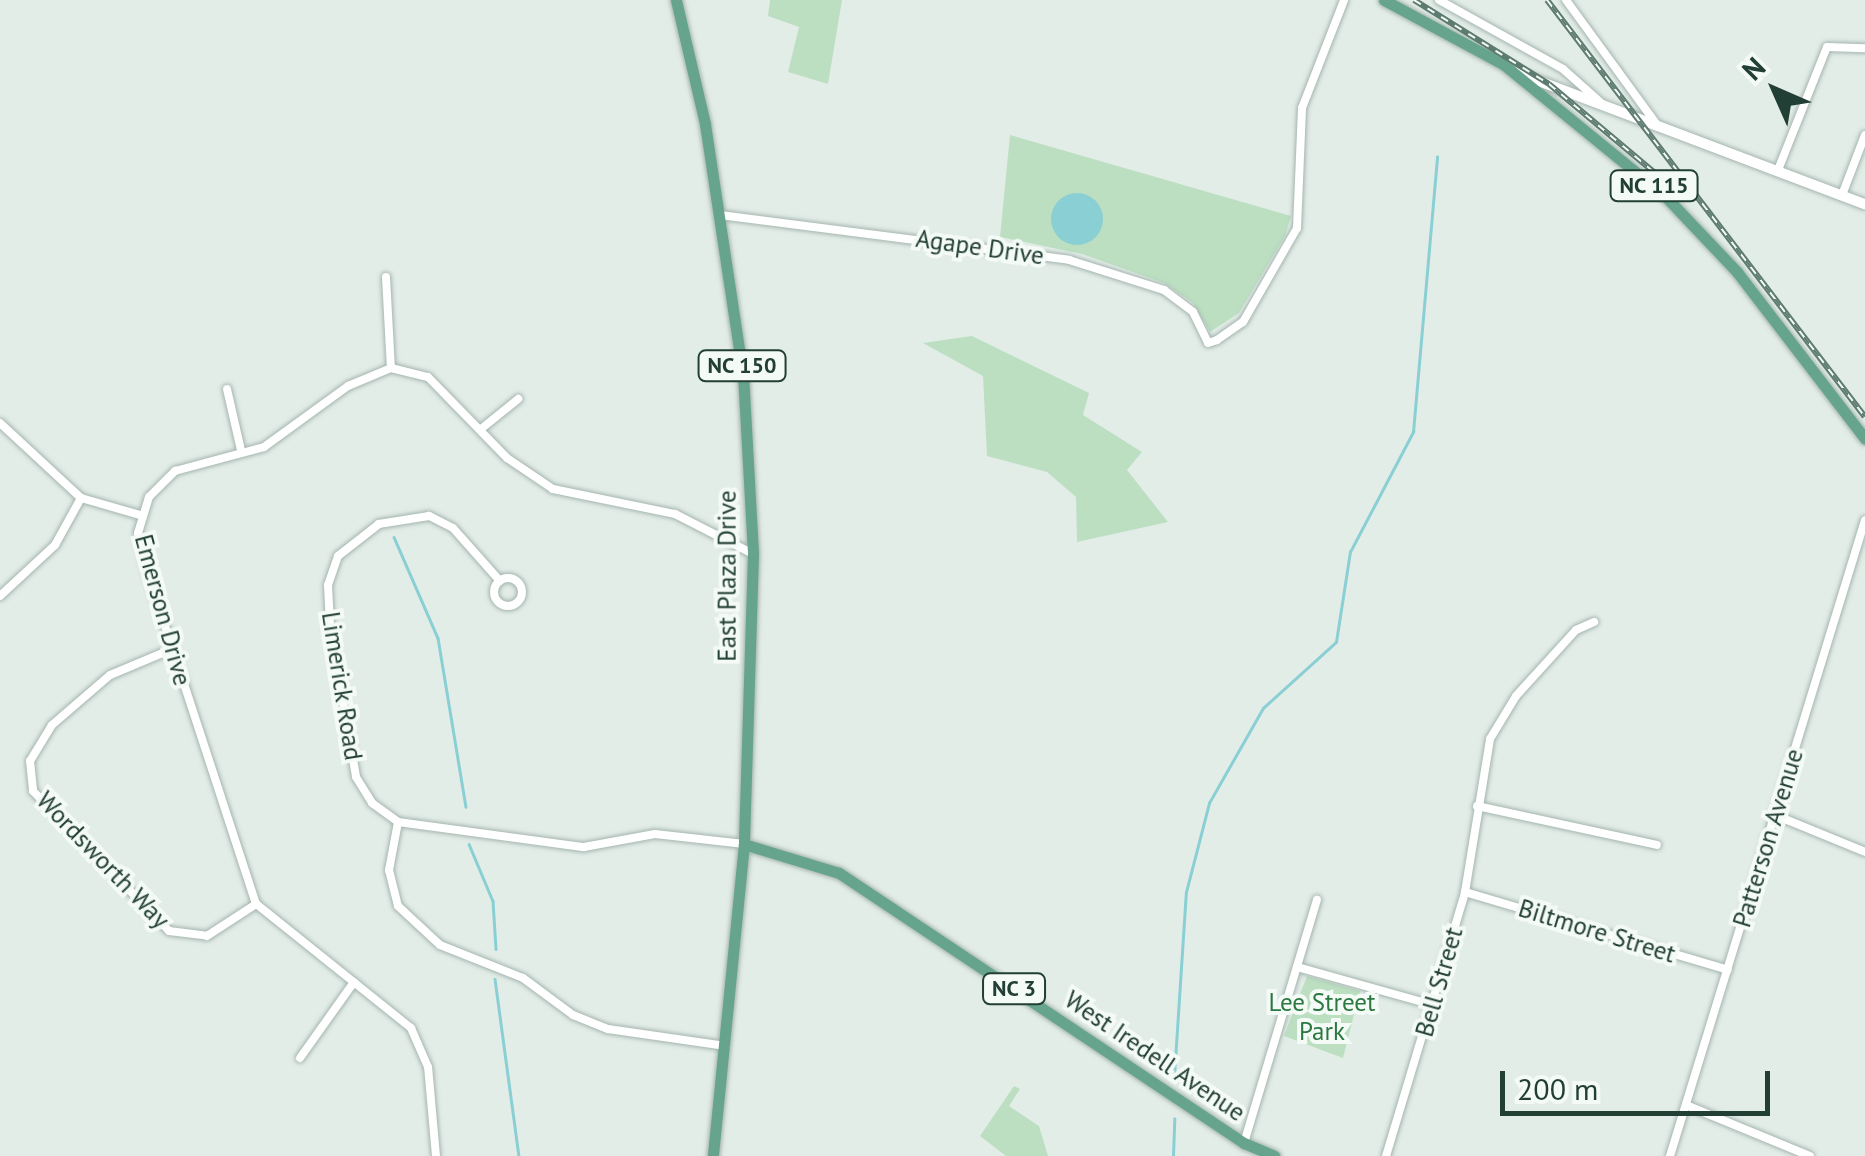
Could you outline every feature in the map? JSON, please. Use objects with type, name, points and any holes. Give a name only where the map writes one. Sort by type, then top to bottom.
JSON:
[{"type":"main road","name":"East Plaza Drive","points":[[676,0],[720,215],[743,374],[753,554],[744,844],[713,1156]]},
{"type":"main road","name":"NC 115","points":[[1384,0],[1510,70],[1665,196],[1737,272],[1865,439]]},
{"type":"main road","name":"West Iredell Avenue","points":[[744,844],[839,872],[1244,1143],[1274,1156]]},
{"type":"street","name":"Agape Drive","points":[[720,215],[1069,260],[1164,290],[1193,312],[1208,343],[1243,322],[1289,247],[1302,205],[1302,108],[1344,0]]},
{"type":"street","points":[[1440,0],[1563,69],[1600,102]]},
{"type":"street","points":[[1566,0],[1658,126]]},
{"type":"street","points":[[1778,170],[1827,47],[1865,48]]},
{"type":"street","points":[[1510,70],[1865,204]]},
{"type":"street","points":[[1842,195],[1865,136]]},
{"type":"street","points":[[386,277],[391,368],[428,378],[507,458],[553,489],[675,514],[753,554]]},
{"type":"street","name":"Emerson Drive","points":[[256,904],[172,650],[142,546],[140,515],[175,471],[288,434],[348,386],[391,368]]},
{"type":"street","points":[[227,389],[241,450]]},
{"type":"street","points":[[480,429],[518,399]]},
{"type":"street","points":[[0,423],[81,498],[140,515]]},
{"type":"street","points":[[0,596],[55,546],[81,498]]},
{"type":"street","name":"Limerick Road","points":[[398,822],[372,803],[356,777],[330,626],[328,585],[338,556],[379,524],[429,516],[453,528],[500,581]]},
{"type":"street","name":"Patterson Avenue","points":[[1670,1156],[1865,520]]},
{"type":"street","name":"Bell Street","points":[[1386,1156],[1465,892],[1483,763],[1502,716],[1576,630],[1594,622]]},
{"type":"street","name":"Wordsworth Way","points":[[172,650],[110,674],[52,724],[30,761],[34,791],[168,931],[207,936],[256,904]]},
{"type":"street","points":[[1477,806],[1658,846]]},
{"type":"street","points":[[1775,815],[1865,852]]},
{"type":"street","points":[[398,822],[389,870],[398,906],[440,945],[509,971],[573,1016],[608,1029],[726,1046]]},
{"type":"street","name":"West Iredell Avenue","points":[[398,822],[584,846],[656,834],[744,844]]},
{"type":"street","name":"Biltmore Street","points":[[1465,892],[1728,970]]},
{"type":"street","points":[[1244,1143],[1317,900]]},
{"type":"street","points":[[256,904],[395,1011],[422,1045],[436,1156]]},
{"type":"street","points":[[1297,967],[1432,1005]]},
{"type":"street","points":[[300,1058],[354,982]]},
{"type":"street","points":[[1686,1105],[1810,1156]]},
{"type":"green space","points":[[770,0],[842,0],[828,84],[788,72],[799,27],[768,16]]},
{"type":"green space","points":[[1010,135],[1291,216],[1285,236],[1239,313],[1210,332],[1193,303],[1164,283],[1082,254],[1000,237]]},
{"type":"green space","points":[[972,336],[1089,393],[1083,415],[1142,452],[1127,470],[1168,522],[1077,542],[1076,497],[1047,472],[987,456],[983,376],[923,343]]},
{"type":"green space","name":"Lee Street Park","points":[[1307,976],[1360,991],[1343,1058],[1284,1036]]},
{"type":"green space","points":[[1014,1086],[1020,1089],[1009,1106],[1039,1126],[1048,1156],[1006,1156],[980,1136]]},
{"type":"water","points":[[1077,193],[1095,201],[1103,219],[1095,237],[1077,245],[1059,237],[1051,219],[1059,201]]},
{"type":"waterway","points":[[1174,1076],[1186,892],[1209,803],[1263,708],[1336,642],[1350,552],[1413,432],[1437,157]]},
{"type":"waterway","points":[[394,537],[438,638],[466,807]]},
{"type":"waterway","points":[[469,844],[493,901],[496,949]]},
{"type":"waterway","points":[[495,979],[519,1156]]},
{"type":"waterway","points":[[1173,1156],[1174,1119]]},
{"type":"railway","points":[[1414,0],[1549,84],[1687,200]]},
{"type":"railway","points":[[1547,0],[1865,417]]}]
